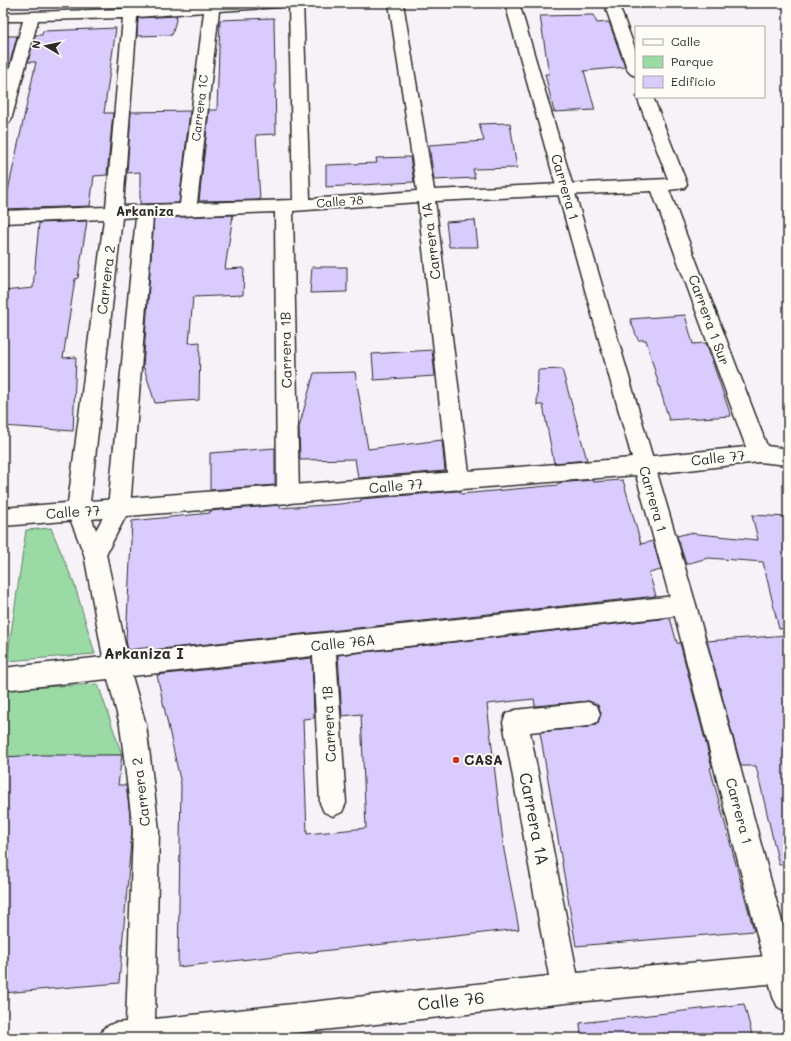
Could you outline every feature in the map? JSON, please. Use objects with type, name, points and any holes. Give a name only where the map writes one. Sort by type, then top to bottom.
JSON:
[{"type":"street","points":[[3,17],[130,8],[212,8],[277,3]]},
{"type":"street","name":"Carrera 1B","points":[[288,495],[296,3]]},
{"type":"street","name":"Carrera 1A","points":[[396,3],[426,196],[458,481]]},
{"type":"street","name":"Carrera 1","points":[[512,3],[567,190],[684,605],[784,968],[788,997]]},
{"type":"street","points":[[611,3],[635,69]]},
{"type":"street","name":"Carrera 2","points":[[127,1036],[146,830],[133,725],[117,667],[95,554],[78,511],[114,212],[130,8]]},
{"type":"street","name":"Carrera 1C","points":[[188,209],[212,8]]},
{"type":"street","points":[[3,120],[32,16]]},
{"type":"street","name":"Calle 78","points":[[3,217],[293,205],[426,196],[678,184],[646,98]]},
{"type":"street","name":"Carrera 1 Sur","points":[[659,186],[759,454]]},
{"type":"street","points":[[95,554],[119,508],[145,211]]},
{"type":"street","name":"Calle 77","points":[[3,517],[644,466],[759,454],[788,457]]},
{"type":"street","name":"Calle 76A","points":[[3,680],[684,605]]},
{"type":"street","name":"Carrera 1B","points":[[324,645],[333,803]]},
{"type":"street","name":"Carrera 1A","points":[[566,989],[515,722],[588,714]]},
{"type":"street","name":"Calle 76","points":[[127,1036],[252,1030],[566,989],[784,968]]},
{"type":"green space","points":[[51,528],[75,586],[95,654],[7,661],[26,530]]},
{"type":"green space","points":[[98,684],[122,755],[3,757],[3,689]]},
{"type":"building","points":[[140,3],[180,3],[140,6]]},
{"type":"building","points":[[593,15],[597,23],[609,22],[625,67],[584,71],[595,110],[554,112],[545,74],[549,74],[540,16]]},
{"type":"building","points":[[177,16],[172,35],[137,36],[138,18]]},
{"type":"building","points":[[274,18],[276,134],[256,135],[260,200],[199,201],[209,110],[217,110],[220,20]]},
{"type":"building","points":[[116,28],[104,113],[113,113],[107,175],[94,176],[90,206],[4,209],[36,62],[28,62],[35,35],[42,35],[43,31]]},
{"type":"building","points":[[3,36],[17,36],[10,63],[3,63]]},
{"type":"building","points":[[190,111],[179,203],[140,204],[140,172],[127,173],[131,112]]},
{"type":"building","points":[[510,123],[517,168],[473,169],[475,178],[434,180],[429,145],[484,141],[479,124]]},
{"type":"building","points":[[410,157],[414,182],[326,187],[326,165],[377,163],[376,158]]},
{"type":"building","points":[[233,215],[225,269],[244,268],[243,295],[193,297],[189,343],[200,342],[199,400],[155,403],[143,368],[154,218]]},
{"type":"building","points":[[475,220],[478,247],[449,247],[446,222]]},
{"type":"building","points":[[87,221],[78,278],[75,279],[63,358],[76,357],[73,431],[3,426],[3,291],[33,288],[39,223]]},
{"type":"building","points":[[312,267],[347,267],[347,292],[310,293]]},
{"type":"building","points":[[685,315],[693,344],[706,343],[731,416],[669,420],[646,340],[638,340],[630,319]]},
{"type":"building","points":[[432,350],[435,376],[374,380],[372,354]]},
{"type":"building","points":[[562,369],[587,460],[554,463],[543,405],[537,405],[538,370]]},
{"type":"building","points":[[355,372],[368,449],[442,440],[445,471],[358,478],[355,459],[300,460],[299,427],[314,373]]},
{"type":"building","points":[[275,448],[275,485],[210,490],[210,453]]},
{"type":"building","points":[[593,480],[593,482],[623,480],[641,544],[653,541],[661,570],[649,573],[656,596],[152,650],[151,647],[128,650],[126,640],[132,521],[210,513],[210,511],[280,505],[280,508],[340,504],[361,501],[361,499],[457,491],[460,491],[461,494],[558,485],[558,483]]},
{"type":"building","points":[[752,515],[788,517],[788,628],[779,629],[763,562],[708,558],[686,564],[677,536],[689,533],[758,540]]},
{"type":"building","points":[[670,618],[677,643],[680,643],[712,767],[710,768],[754,931],[576,946],[540,732],[589,727],[598,723],[601,713],[598,705],[589,701],[535,706],[534,699],[487,704],[504,850],[519,929],[178,967],[181,784],[157,675],[312,658],[314,718],[303,719],[307,834],[366,828],[361,714],[342,716],[338,655]]},
{"type":"building","points":[[788,635],[788,864],[779,865],[756,766],[741,766],[707,641]]},
{"type":"building","points":[[41,755],[122,755],[118,785],[126,785],[132,830],[119,983],[3,993],[3,757]]},
{"type":"building","points":[[744,1004],[753,1038],[581,1038],[580,1023]]},
{"type":"place","name":"CASA","points":[[456,760]]},
{"type":"district","name":"Arkaniza","points":[[145,211]]},
{"type":"district","name":"Arkaniza I","points":[[144,654]]}]
